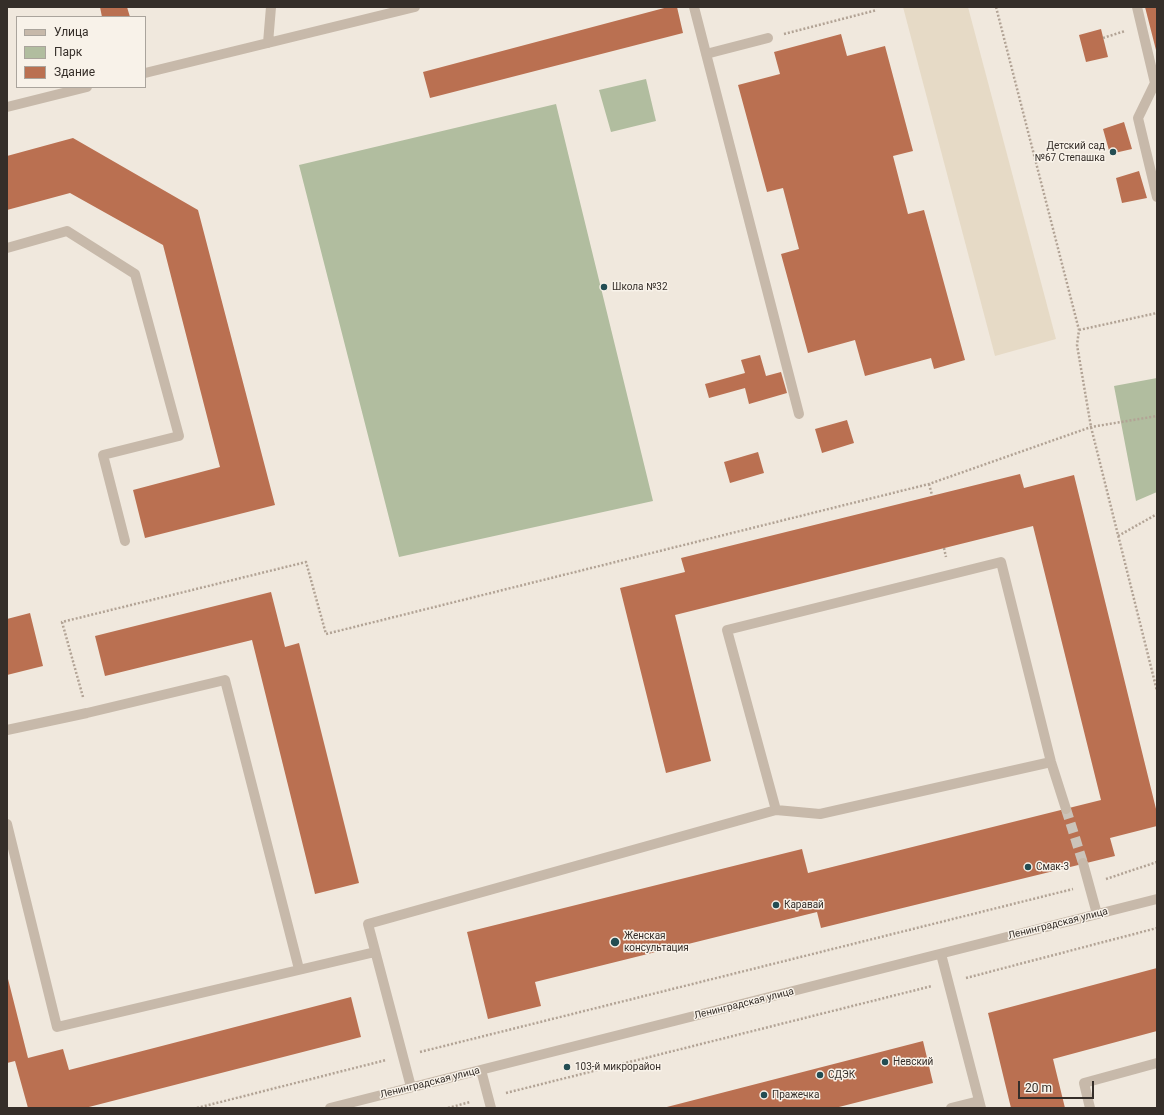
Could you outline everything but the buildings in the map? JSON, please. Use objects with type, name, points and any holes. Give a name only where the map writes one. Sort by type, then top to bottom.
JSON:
[{"type":"street","points":[[268,43],[271,7]]},
{"type":"street","points":[[146,73],[415,7]]},
{"type":"street","points":[[694,7],[799,414]]},
{"type":"street","points":[[1137,7],[1155,83],[1138,118],[1157,197]]},
{"type":"street","points":[[706,54],[768,38]]},
{"type":"street","points":[[7,107],[83,88]]},
{"type":"street","points":[[7,248],[67,231],[135,274],[179,436],[103,455],[125,541]]},
{"type":"street","points":[[776,810],[727,630],[1001,562],[1051,762],[1066,809]]},
{"type":"street","points":[[7,730],[87,713],[225,680],[299,969]]},
{"type":"street","points":[[411,1087],[368,924],[776,810],[820,814],[1051,762]]},
{"type":"street","points":[[7,824],[57,1027],[375,952]]},
{"type":"street","points":[[1083,863],[1097,914]]},
{"type":"street","name":"Ленинградская улица","points":[[330,1108],[1157,899]]},
{"type":"street","points":[[941,954],[979,1106],[951,1108]]},
{"type":"street","points":[[1090,1108],[1084,1083],[1157,1063]]},
{"type":"street","points":[[481,1070],[491,1108]]},
{"type":"path","points":[[996,7],[1079,330],[1077,345],[1091,427],[1157,690]]},
{"type":"path","points":[[768,38],[877,10]]},
{"type":"path","points":[[1079,330],[1157,313]]},
{"type":"path","points":[[87,713],[62,622],[306,562],[326,634],[929,484],[1091,427],[1157,416]]},
{"type":"path","points":[[929,484],[932,496]]},
{"type":"path","points":[[1118,536],[1157,514]]},
{"type":"path","points":[[197,1108],[1089,885],[1157,862]]},
{"type":"path","points":[[448,1108],[1157,928]]},
{"type":"green space","points":[[646,79],[656,121],[611,132],[599,90]]},
{"type":"green space","points":[[556,104],[653,501],[399,557],[299,165]]},
{"type":"green space","points":[[1157,378],[1157,492],[1136,501],[1114,386]]},
{"type":"shaded area","points":[[903,7],[968,7],[1056,339],[995,356]]},
{"type":"tunnel","points":[[1066,809],[1083,863]]},
{"type":"place","name":"Детский сад №67 Степашка","points":[[1113,152]]},
{"type":"place","name":"Школа №32","points":[[604,287]]},
{"type":"place","name":"Смак-3","points":[[1028,867]]},
{"type":"place","name":"Каравай","points":[[776,905]]},
{"type":"place","name":"Женская консультация","points":[[615,942]]},
{"type":"place","name":"Невский","points":[[885,1062]]},
{"type":"place","name":"103-й микрорайон","points":[[567,1067]]},
{"type":"place","name":"СДЭК","points":[[820,1075]]},
{"type":"place","name":"Пражечка","points":[[764,1095]]}]
